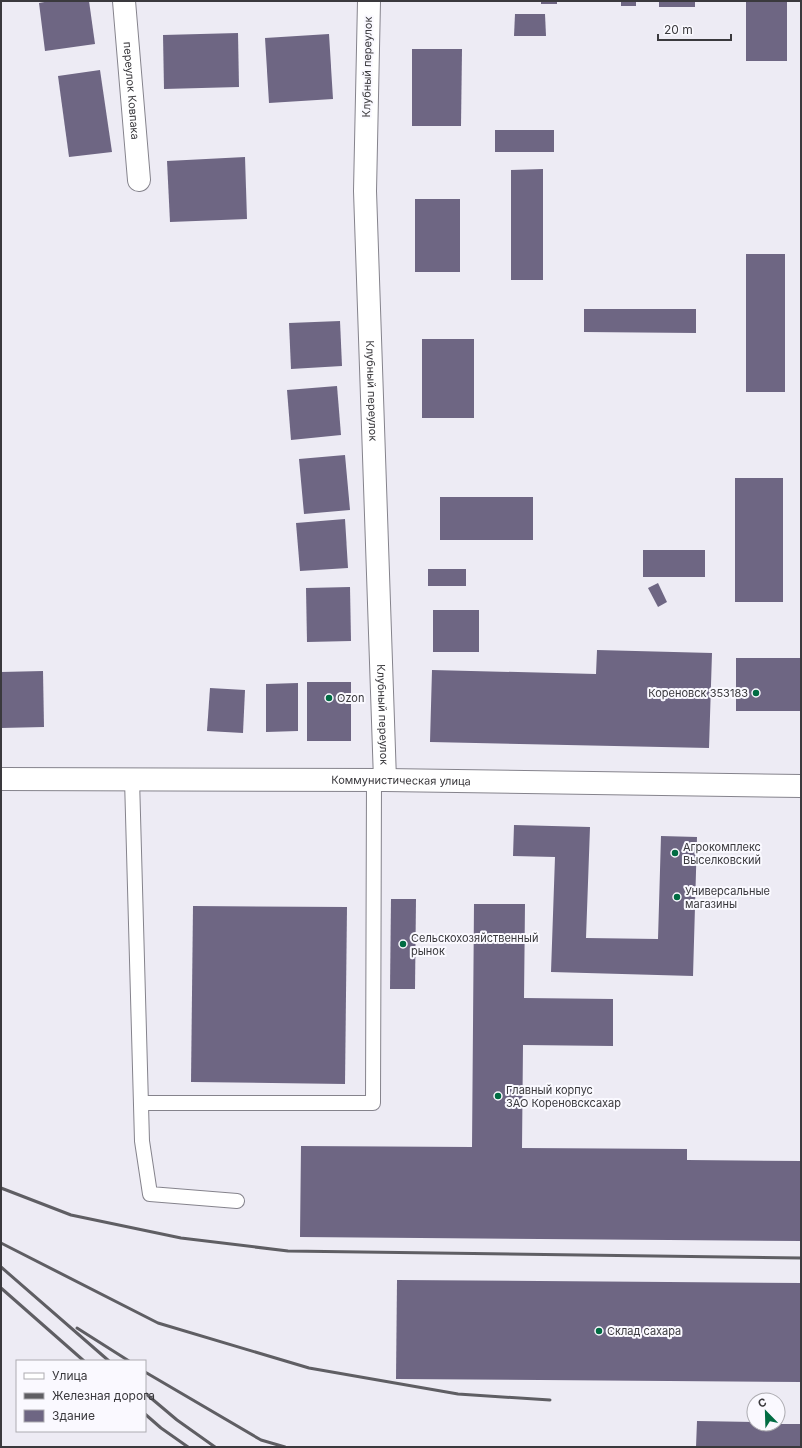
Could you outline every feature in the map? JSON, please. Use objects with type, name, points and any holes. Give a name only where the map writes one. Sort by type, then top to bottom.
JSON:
[{"type":"street","name":"переулок Ковпака","points":[[124,1],[139,180]]},
{"type":"street","name":"Клубный переулок","points":[[369,1],[365,191],[380,780]]},
{"type":"street","name":"Коммунистическая улица","points":[[1,779],[380,780],[801,786]]},
{"type":"lane","points":[[132,779],[142,1141],[150,1194],[237,1201]]},
{"type":"lane","points":[[142,1103],[373,1103],[380,780]]},
{"type":"building","points":[[50,1],[89,1],[95,44],[45,51],[39,3]]},
{"type":"building","points":[[541,1],[557,1],[557,4],[541,4]]},
{"type":"building","points":[[621,1],[636,1],[636,6],[621,6]]},
{"type":"building","points":[[659,1],[695,1],[695,7],[659,7]]},
{"type":"building","points":[[746,1],[787,1],[787,61],[746,61]]},
{"type":"building","points":[[515,14],[545,14],[546,36],[514,36]]},
{"type":"building","points":[[238,33],[239,87],[164,89],[163,35]]},
{"type":"building","points":[[329,34],[333,99],[269,103],[265,38]]},
{"type":"building","points":[[412,49],[462,49],[461,126],[412,126]]},
{"type":"building","points":[[100,70],[112,152],[69,157],[58,76]]},
{"type":"building","points":[[495,130],[554,130],[554,152],[495,152]]},
{"type":"building","points":[[245,157],[247,219],[170,222],[167,161]]},
{"type":"building","points":[[543,169],[543,280],[511,280],[511,170]]},
{"type":"building","points":[[415,199],[460,199],[460,272],[415,272]]},
{"type":"building","points":[[746,254],[785,254],[785,392],[746,392]]},
{"type":"building","points":[[584,309],[696,309],[696,333],[584,332]]},
{"type":"building","points":[[340,321],[342,366],[291,369],[289,323]]},
{"type":"building","points":[[422,339],[474,339],[474,418],[422,418]]},
{"type":"building","points":[[337,386],[341,435],[291,440],[287,390]]},
{"type":"building","points":[[345,455],[350,510],[304,514],[299,459]]},
{"type":"building","points":[[735,478],[783,478],[783,602],[735,602]]},
{"type":"building","points":[[440,497],[533,497],[533,540],[440,540]]},
{"type":"building","points":[[345,519],[348,568],[300,571],[296,523]]},
{"type":"building","points":[[643,550],[705,550],[705,577],[643,577]]},
{"type":"building","points":[[428,569],[466,569],[466,586],[428,586]]},
{"type":"building","points":[[658,583],[667,602],[658,607],[648,588]]},
{"type":"building","points":[[350,587],[351,641],[307,642],[306,588]]},
{"type":"building","points":[[433,610],[479,610],[479,652],[433,652]]},
{"type":"building","points":[[597,650],[712,653],[709,748],[430,742],[432,670],[596,674]]},
{"type":"building","points":[[736,658],[801,658],[801,711],[736,711]]},
{"type":"building","points":[[43,671],[44,727],[1,728],[1,672]]},
{"type":"building","points":[[307,682],[351,682],[351,741],[307,741]]},
{"type":"building","points":[[298,683],[298,731],[266,732],[266,684]]},
{"type":"building","points":[[210,688],[245,690],[243,733],[207,731]]},
{"type":"building","name":"Универсальные магазины","points":[[514,825],[590,827],[586,938],[658,939],[661,836],[697,837],[693,976],[551,972],[555,857],[513,856]]},
{"type":"building","name":"Сельскохозяйственный рынок","points":[[391,899],[416,899],[415,989],[390,989]]},
{"type":"building","name":"Главный корпус ЗАО Кореновсксахар","points":[[474,904],[525,904],[524,998],[613,999],[613,1046],[523,1045],[522,1148],[687,1149],[687,1160],[801,1161],[801,1241],[300,1237],[301,1146],[472,1147]]},
{"type":"building","points":[[193,906],[347,907],[345,1084],[191,1082]]},
{"type":"building","name":"Склад сахара","points":[[397,1280],[801,1283],[801,1382],[396,1379]]},
{"type":"building","points":[[697,1421],[746,1422],[746,1432],[786,1432],[786,1424],[801,1424],[801,1447],[696,1447]]},
{"type":"railway","points":[[1,1188],[71,1215],[181,1238],[288,1251],[801,1258]]},
{"type":"railway","points":[[1,1243],[158,1323],[309,1368],[458,1394],[550,1400]]},
{"type":"railway","points":[[1,1267],[108,1360]]},
{"type":"railway","points":[[1,1288],[83,1360]]},
{"type":"railway","points":[[77,1328],[127,1360]]},
{"type":"railway","points":[[146,1373],[261,1440],[285,1447]]},
{"type":"railway","points":[[146,1394],[177,1420],[215,1447]]},
{"type":"railway","points":[[146,1415],[161,1428],[188,1447]]},
{"type":"place","name":"Кореновск 353183","points":[[756,693]]},
{"type":"place","name":"Ozon","points":[[329,698]]},
{"type":"place","name":"Агрокомплекс Выселковский","points":[[675,853]]},
{"type":"place","name":"Универсальные магазины","points":[[677,897]]},
{"type":"place","name":"Сельскохозяйственный рынок","points":[[403,944]]},
{"type":"place","name":"Главный корпус ЗАО Кореновсксахар","points":[[498,1096]]},
{"type":"place","name":"Склад сахара","points":[[599,1331]]}]
